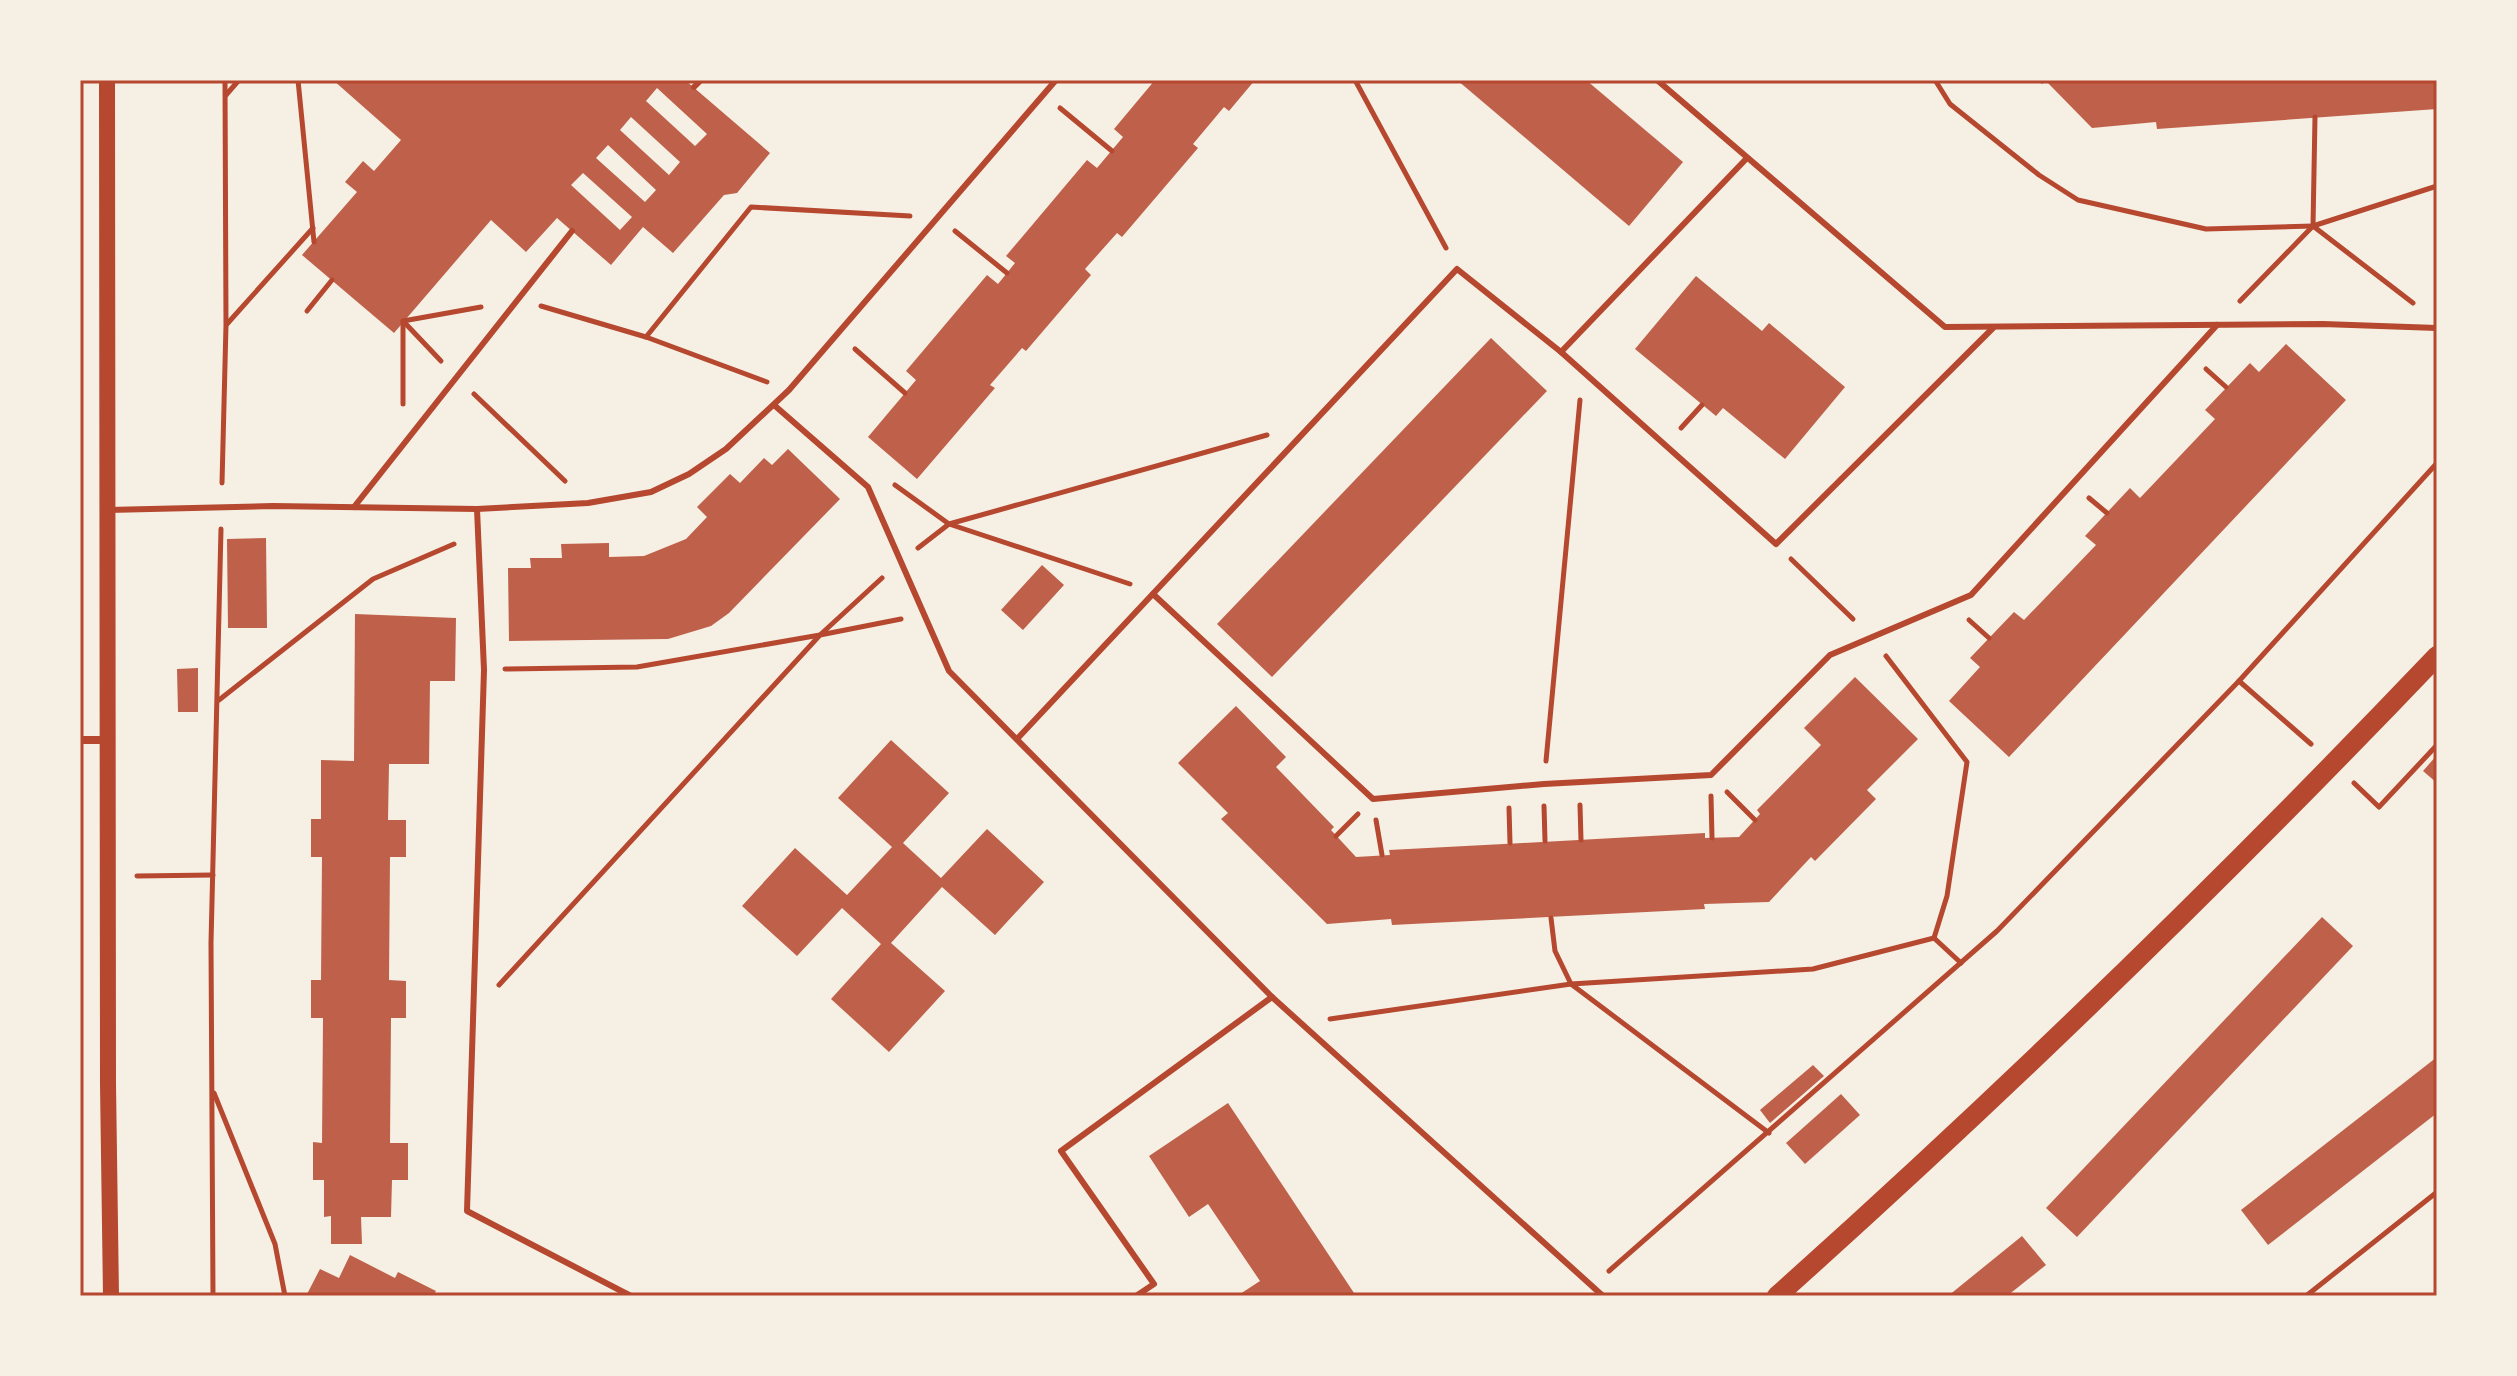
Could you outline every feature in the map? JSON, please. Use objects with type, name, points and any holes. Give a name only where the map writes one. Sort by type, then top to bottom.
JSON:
[{"type":"main road","points":[[107,80],[107,877],[111,1296]]},
{"type":"main road","points":[[1777,1296],[1882,1202],[2240,857],[2437,656]]},
{"type":"street","points":[[80,740],[108,740]]},
{"type":"lane","points":[[694,87],[701,80]]},
{"type":"lane","points":[[108,510],[477,509],[588,503],[651,492],[689,474],[726,449],[789,390],[840,335],[1056,80]]},
{"type":"lane","points":[[1657,80],[1945,327],[2217,325],[2437,328]]},
{"type":"lane","points":[[1561,352],[1747,158]]},
{"type":"lane","points":[[354,507],[572,231]]},
{"type":"lane","points":[[1017,739],[1457,269],[1561,352],[1776,544],[1993,328]]},
{"type":"lane","points":[[1153,594],[1373,799],[1578,781],[1711,775],[1830,655],[1971,595],[2217,325]]},
{"type":"lane","points":[[774,405],[868,487],[949,671],[1272,997],[1603,1296]]},
{"type":"lane","points":[[477,509],[484,670],[467,1211],[631,1296]]},
{"type":"lane","points":[[1136,1296],[1154,1284],[1061,1151],[1272,997]]},
{"type":"path","points":[[225,96],[239,80]]},
{"type":"path","points":[[298,80],[314,242]]},
{"type":"path","points":[[1355,80],[1457,269]]},
{"type":"path","points":[[1935,80],[1950,104],[2039,175],[2078,200],[2206,229],[2313,226],[2437,186]]},
{"type":"path","points":[[1044,94],[1112,151]]},
{"type":"path","points":[[2217,325],[2313,226],[2315,117]]},
{"type":"path","points":[[646,337],[751,207],[939,218],[1007,273]]},
{"type":"path","points":[[2313,226],[2414,304]]},
{"type":"path","points":[[226,325],[313,228]]},
{"type":"path","points":[[307,311],[332,280]]},
{"type":"path","points":[[403,321],[518,300],[646,337],[789,390]]},
{"type":"path","points":[[403,321],[588,503]]},
{"type":"path","points":[[403,321],[403,444]]},
{"type":"path","points":[[840,335],[905,393]]},
{"type":"path","points":[[1545,841],[1544,784],[1583,372]]},
{"type":"path","points":[[1593,1285],[1997,931],[2239,681],[2437,463]]},
{"type":"path","points":[[893,484],[949,524],[1105,573],[1153,594]]},
{"type":"path","points":[[219,700],[373,579],[478,536]]},
{"type":"path","points":[[1776,544],[1871,637],[1967,762],[1947,896],[1934,938]]},
{"type":"path","points":[[472,1016],[820,635],[923,615]]},
{"type":"path","points":[[1711,775],[1755,820]]},
{"type":"path","points":[[1711,775],[1712,838]]},
{"type":"path","points":[[1578,781],[1581,840]]},
{"type":"path","points":[[1508,786],[1510,843]]},
{"type":"path","points":[[1373,799],[1382,855]]},
{"type":"path","points":[[107,877],[213,875]]},
{"type":"path","points":[[1551,918],[1555,951],[1571,984],[1769,1133]]},
{"type":"path","points":[[1934,938],[1961,963]]},
{"type":"path","points":[[1302,1023],[1571,984],[1813,969],[1934,938]]},
{"type":"path","points":[[211,943],[213,1296]]},
{"type":"path","points":[[212,1088],[275,1244],[285,1296]]},
{"type":"path","points":[[2306,1296],[2437,1192]]},
{"type":"building","points":[[333,80],[685,80],[770,153],[737,193],[724,195],[673,253],[643,227],[611,265],[557,218],[526,252],[491,220],[394,333],[302,255],[357,192],[345,182],[363,161],[374,171],[401,140]],"holes":[[[657,88],[707,134],[695,146],[646,101]],[[631,117],[680,162],[669,175],[620,130]],[[608,145],[656,190],[645,202],[596,158]],[[583,173],[632,217],[620,230],[571,185]]]},
{"type":"building","points":[[1155,80],[1255,80],[1229,111],[1224,107],[1193,144],[1198,148],[1122,237],[1117,233],[1085,269],[1091,275],[1026,351],[1022,348],[990,385],[995,388],[917,479],[868,437],[916,380],[906,371],[987,275],[998,284],[1015,263],[1006,256],[1087,160],[1097,168],[1123,137],[1114,129]]},
{"type":"building","points":[[1457,80],[1586,80],[1683,162],[1629,226]]},
{"type":"building","points":[[2037,80],[2437,80],[2437,109],[2157,129],[2156,122],[2092,128],[2046,81],[2042,84]]},
{"type":"building","points":[[1696,276],[1762,331],[1769,323],[1845,387],[1785,459],[1723,408],[1716,416],[1635,349]]},
{"type":"building","points":[[1491,338],[1547,391],[1272,677],[1217,624]]},
{"type":"building","points":[[2286,344],[2346,400],[2009,757],[1949,701],[1980,667],[1970,658],[2014,612],[2024,620],[2096,545],[2085,536],[2130,488],[2140,498],[2215,419],[2205,410],[2250,363],[2259,372]]},
{"type":"building","points":[[788,449],[840,499],[729,613],[711,626],[668,639],[509,641],[508,568],[531,568],[530,558],[562,558],[561,544],[609,543],[609,557],[644,556],[686,539],[707,517],[697,507],[730,474],[740,483],[764,458],[772,465]]},
{"type":"building","points":[[266,538],[267,628],[228,628],[227,539]]},
{"type":"building","points":[[1042,565],[1064,585],[1023,630],[1001,610]]},
{"type":"building","points":[[355,614],[456,618],[455,681],[430,681],[429,764],[389,764],[388,820],[406,820],[406,857],[390,857],[389,980],[406,981],[406,1018],[391,1018],[390,1143],[408,1143],[408,1180],[392,1180],[391,1217],[361,1217],[362,1244],[331,1244],[331,1216],[324,1217],[324,1180],[313,1180],[313,1142],[322,1143],[323,1018],[311,1018],[311,980],[321,980],[322,857],[311,857],[311,819],[321,819],[321,760],[354,761]]},
{"type":"building","points":[[198,668],[198,712],[178,712],[177,669]]},
{"type":"building","points":[[1855,677],[1918,739],[1867,790],[1876,799],[1815,861],[1811,857],[1769,902],[1704,904],[1705,909],[1392,925],[1391,919],[1327,924],[1221,819],[1228,813],[1178,763],[1236,706],[1286,757],[1276,767],[1334,827],[1331,830],[1356,857],[1390,855],[1389,850],[1705,833],[1705,838],[1739,837],[1760,814],[1757,810],[1821,745],[1804,728]]},
{"type":"building","points":[[891,740],[949,793],[903,843],[941,878],[987,829],[1044,882],[995,935],[942,887],[891,943],[945,991],[889,1052],[831,999],[881,944],[842,908],[797,956],[742,906],[795,848],[847,895],[892,847],[838,798]]},
{"type":"building","points":[[2437,755],[2437,783],[2423,771]]},
{"type":"building","points":[[2322,917],[2353,946],[2077,1237],[2046,1208]]},
{"type":"building","points":[[2437,1057],[2437,1113],[2268,1245],[2241,1210]]},
{"type":"building","points":[[1813,1065],[1824,1076],[1770,1123],[1760,1110]]},
{"type":"building","points":[[1841,1094],[1860,1115],[1805,1164],[1786,1143]]},
{"type":"building","points":[[1228,1103],[1356,1296],[1237,1296],[1260,1281],[1208,1204],[1189,1217],[1149,1156]]},
{"type":"building","points":[[2022,1236],[2046,1265],[2007,1296],[1948,1296]]},
{"type":"building","points":[[350,1255],[395,1278],[398,1272],[436,1291],[433,1296],[306,1296],[320,1269],[339,1278]]}]
